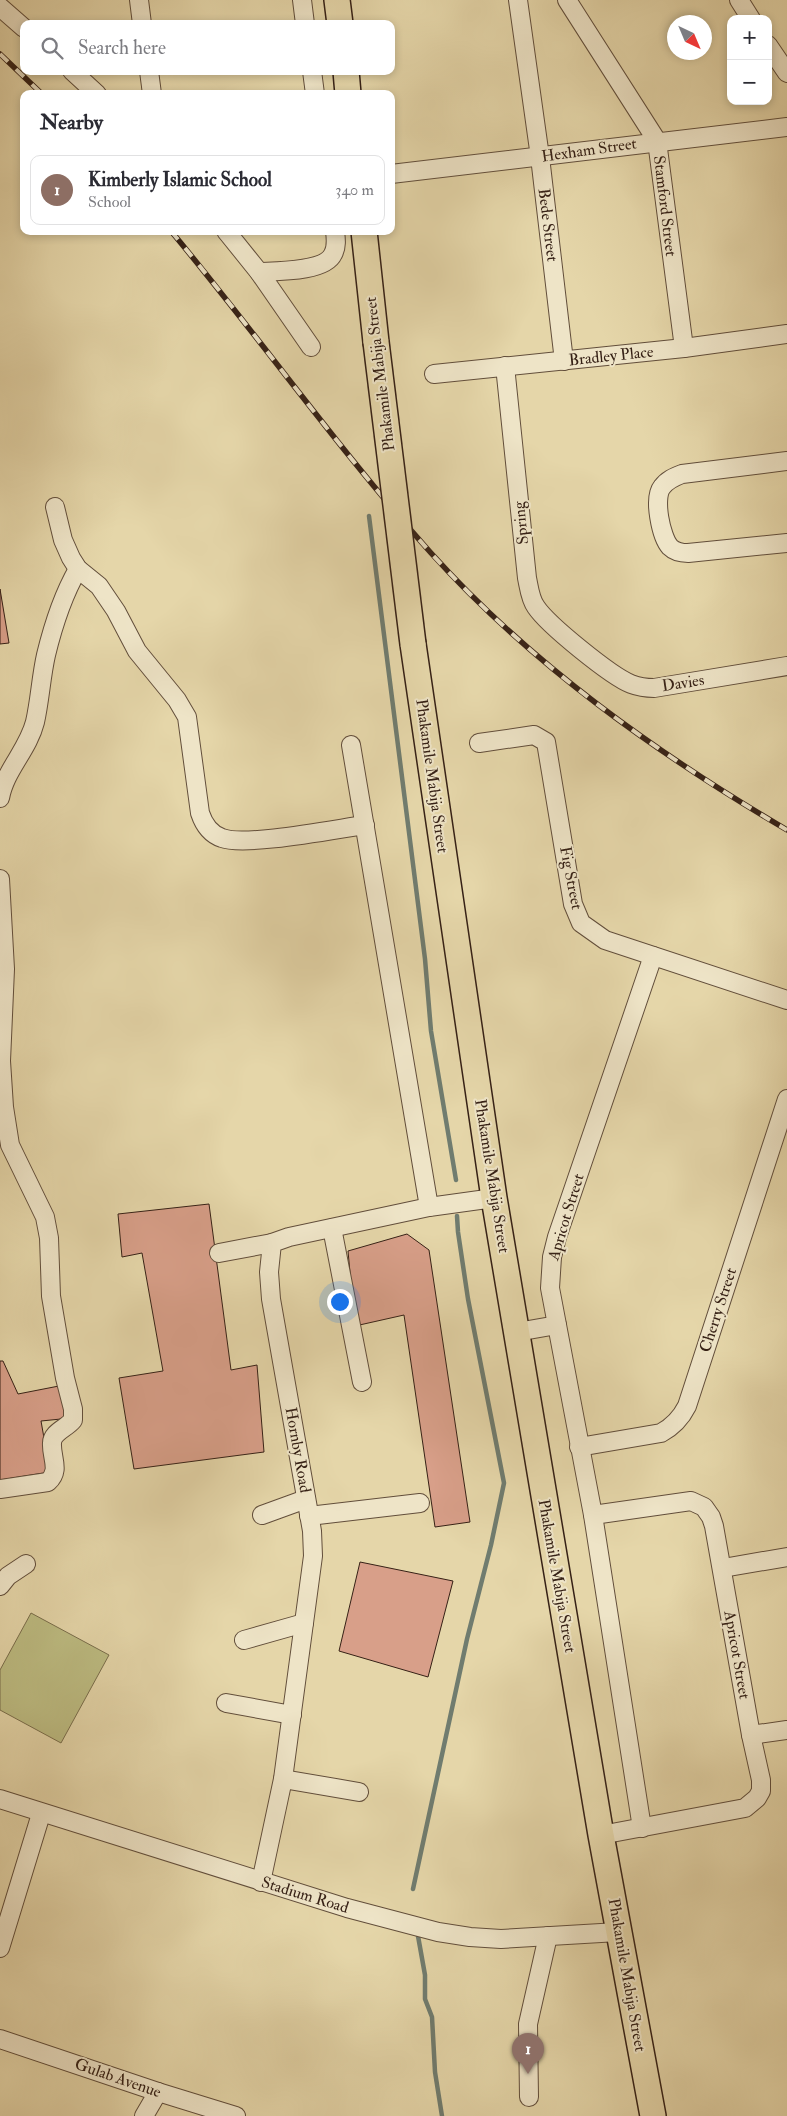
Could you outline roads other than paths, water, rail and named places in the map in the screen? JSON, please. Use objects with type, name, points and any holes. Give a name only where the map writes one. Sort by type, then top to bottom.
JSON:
[{"type":"highway","points":[[337,0],[340,20]]},
{"type":"highway","points":[[346,75],[348,90]]},
{"type":"highway","name":"Phakamile Mabija Street","points":[[364,235],[413,644],[494,1198],[601,1835],[652,2116]]},
{"type":"street","points":[[139,0],[142,20]]},
{"type":"street","points":[[302,0],[304,20]]},
{"type":"street","name":"Bede Street","points":[[518,0],[540,157],[564,361]]},
{"type":"street","name":"Stamford Street","points":[[567,0],[657,141],[684,348]]},
{"type":"street","points":[[738,0],[748,15]]},
{"type":"street","points":[[0,7],[20,24]]},
{"type":"street","points":[[772,51],[787,73]]},
{"type":"street","points":[[76,75],[92,90]]},
{"type":"street","points":[[150,75],[151,90]]},
{"type":"street","points":[[313,75],[315,90]]},
{"type":"street","name":"Hexham Street","points":[[395,174],[787,127]]},
{"type":"street","points":[[229,235],[259,272],[311,347]]},
{"type":"street","points":[[259,272],[309,268],[322,264],[333,256],[336,245],[335,235]]},
{"type":"street","name":"Bradley Place","points":[[434,374],[684,348],[787,334]]},
{"type":"street","name":"Spring","points":[[505,366],[527,578],[532,599],[535,606],[548,620],[588,654]]},
{"type":"street","points":[[787,461],[682,474],[671,479],[661,487],[658,496],[663,533],[672,549],[680,552],[688,553],[787,543]]},
{"type":"street","points":[[55,507],[63,540],[71,558],[78,569],[99,586],[116,611],[137,651],[177,700],[186,717],[200,813],[204,824],[214,834],[224,839],[252,840],[365,825]]},
{"type":"street","points":[[0,798],[3,775],[26,746],[35,723],[47,654],[66,594],[78,569]]},
{"type":"street","name":"Davies","points":[[588,654],[623,680],[642,688],[654,688],[787,666]]},
{"type":"street","name":"Fig Street","points":[[479,743],[534,734],[546,742],[573,904],[581,923],[605,940],[787,1000]]},
{"type":"street","points":[[351,744],[430,1207]]},
{"type":"street","points":[[0,880],[5,969],[1,1061],[4,1107],[10,1146],[45,1217],[49,1238],[51,1296],[65,1378],[73,1410],[73,1420],[54,1436],[52,1443],[55,1471],[51,1479],[48,1482],[0,1488]]},
{"type":"street","name":"Apricot Street","points":[[642,1828],[593,1515],[550,1288],[552,1258],[557,1237],[653,956]]},
{"type":"street","name":"Cherry Street","points":[[579,1447],[661,1433],[670,1428],[682,1415],[687,1406],[787,1099]]},
{"type":"street","points":[[220,1253],[430,1207],[494,1198]]},
{"type":"street","points":[[332,1228],[362,1382]]},
{"type":"street","name":"Hornby Road","points":[[261,1882],[283,1779],[313,1556],[310,1516],[271,1299],[269,1272],[272,1243]]},
{"type":"street","points":[[517,1332],[557,1325]]},
{"type":"street","points":[[262,1515],[306,1499]]},
{"type":"street","name":"Apricot Street","points":[[593,1515],[691,1501],[704,1507],[711,1516],[723,1568],[751,1735],[761,1780],[761,1791],[752,1804],[744,1808],[601,1835]]},
{"type":"street","points":[[310,1516],[420,1503]]},
{"type":"street","points":[[723,1568],[787,1557]]},
{"type":"street","points":[[0,1586],[8,1576],[26,1564]]},
{"type":"street","points":[[244,1640],[304,1622]]},
{"type":"street","points":[[226,1703],[292,1716]]},
{"type":"street","points":[[751,1735],[787,1730]]},
{"type":"street","points":[[283,1779],[359,1792]]},
{"type":"street","name":"Stadium Road","points":[[0,1799],[41,1814],[261,1882],[347,1908],[438,1932],[487,1939],[618,1932]]},
{"type":"street","points":[[0,1948],[41,1814]]},
{"type":"street","points":[[529,2097],[528,2024],[548,1936]]},
{"type":"street","name":"Gulab Avenue","points":[[0,2039],[236,2116]]},
{"type":"street","points":[[144,2116],[158,2092]]},
{"type":"waterway","points":[[369,516],[425,959],[431,1031],[456,1180]]},
{"type":"waterway","points":[[413,1889],[467,1639],[491,1545],[504,1483],[468,1299],[457,1216]]},
{"type":"waterway","points":[[418,1936],[425,1975],[425,1999],[432,2017],[435,2072],[442,2116]]},
{"type":"railway","points":[[0,54],[20,73]]},
{"type":"railway","points":[[22,75],[38,90]]},
{"type":"railway","points":[[174,235],[364,474],[431,553],[470,594],[511,633],[598,705],[691,770],[787,830]]},
{"type":"place","name":"Kimberly Islamic School","points":[[528,2074]]}]
